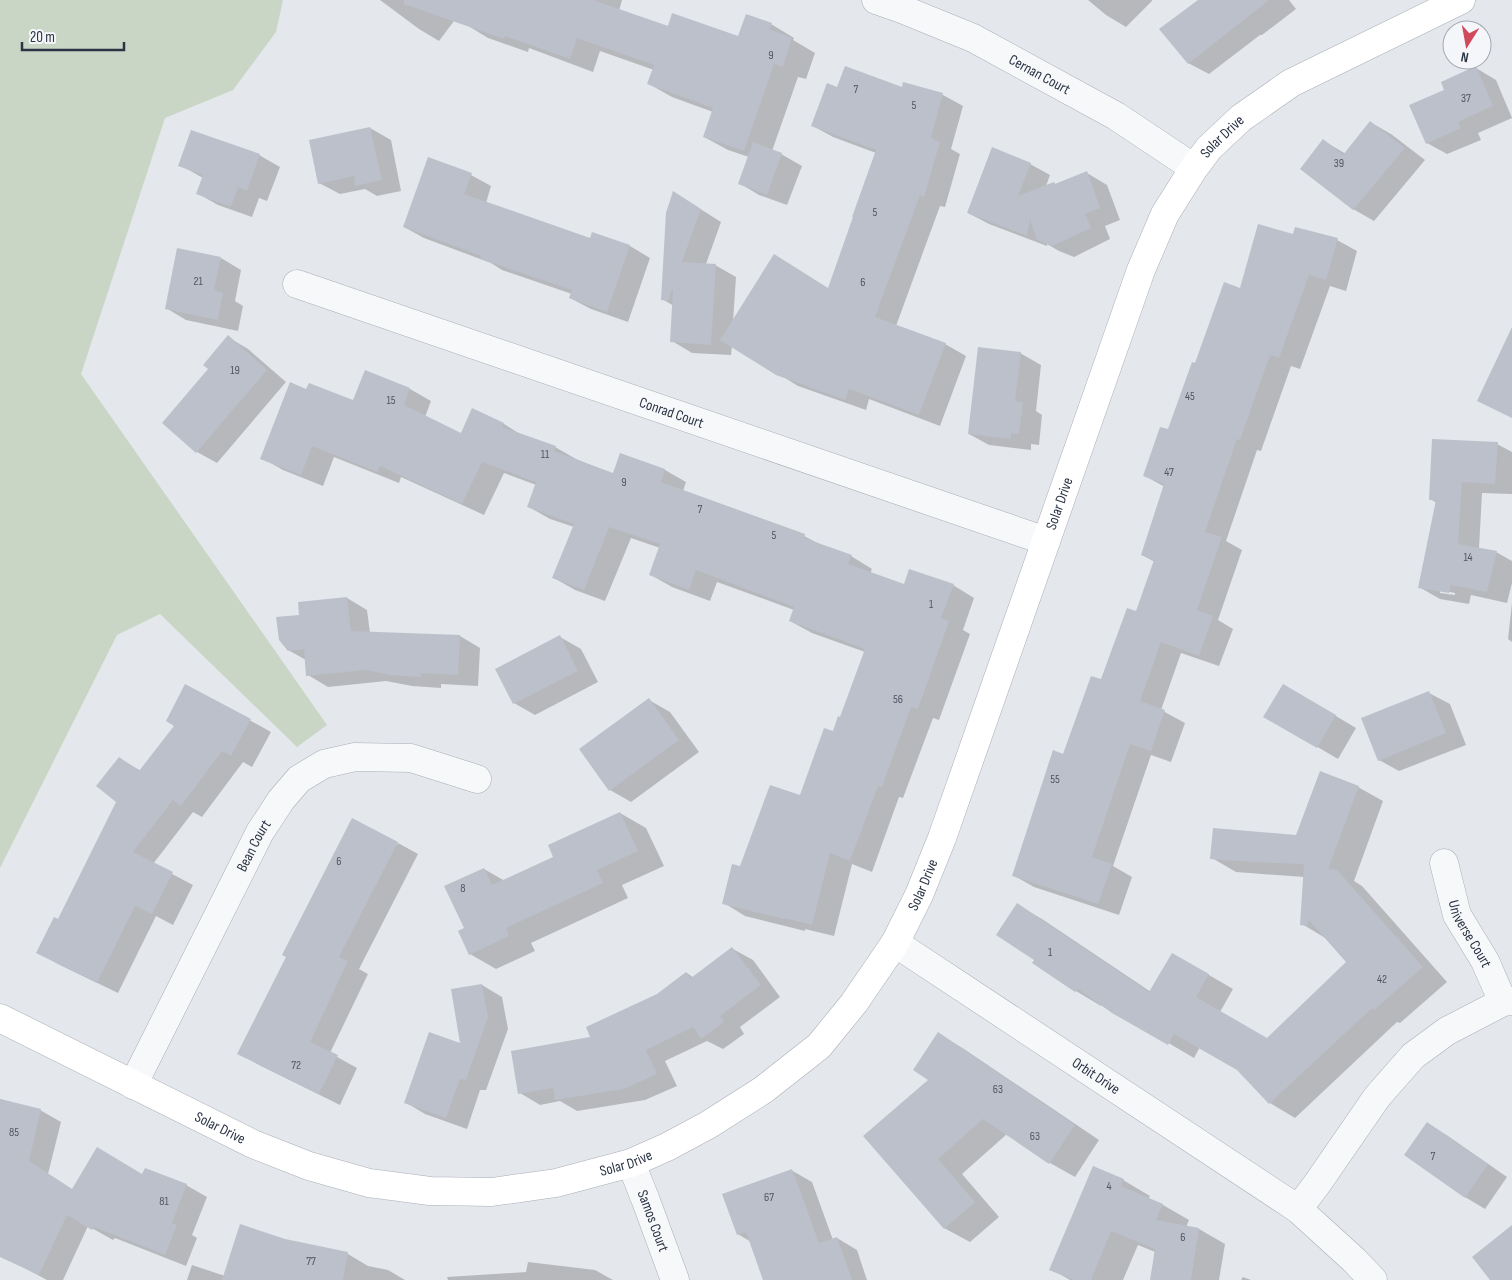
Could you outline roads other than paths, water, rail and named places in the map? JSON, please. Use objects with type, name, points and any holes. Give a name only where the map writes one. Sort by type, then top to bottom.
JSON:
[{"type":"street","name":"Cernan Court","points":[[876,0],[973,38],[1116,116],[1194,168]]},
{"type":"street","name":"Solar Drive","points":[[0,1018],[253,1144],[309,1166],[369,1183],[430,1191],[492,1192],[556,1183],[631,1163],[667,1147],[708,1125],[763,1090],[819,1046],[854,1003],[895,943],[919,895],[942,838],[1140,270],[1165,214],[1194,168],[1209,148],[1241,118],[1290,83],[1461,0]]},
{"type":"street","name":"Conrad Court","points":[[297,284],[1046,541]]},
{"type":"street","name":"Bean Court","points":[[132,1085],[260,832],[281,800],[299,779],[324,764],[355,757],[411,758],[477,779]]},
{"type":"street","name":"Universe Court","points":[[1444,863],[1458,915],[1507,1002]]},
{"type":"street","name":"Orbit Drive","points":[[895,943],[1298,1209],[1373,1280]]},
{"type":"street","points":[[1298,1209],[1377,1097],[1413,1056],[1447,1031],[1507,1002]]},
{"type":"street","name":"Samos Court","points":[[631,1163],[675,1280]]}]
